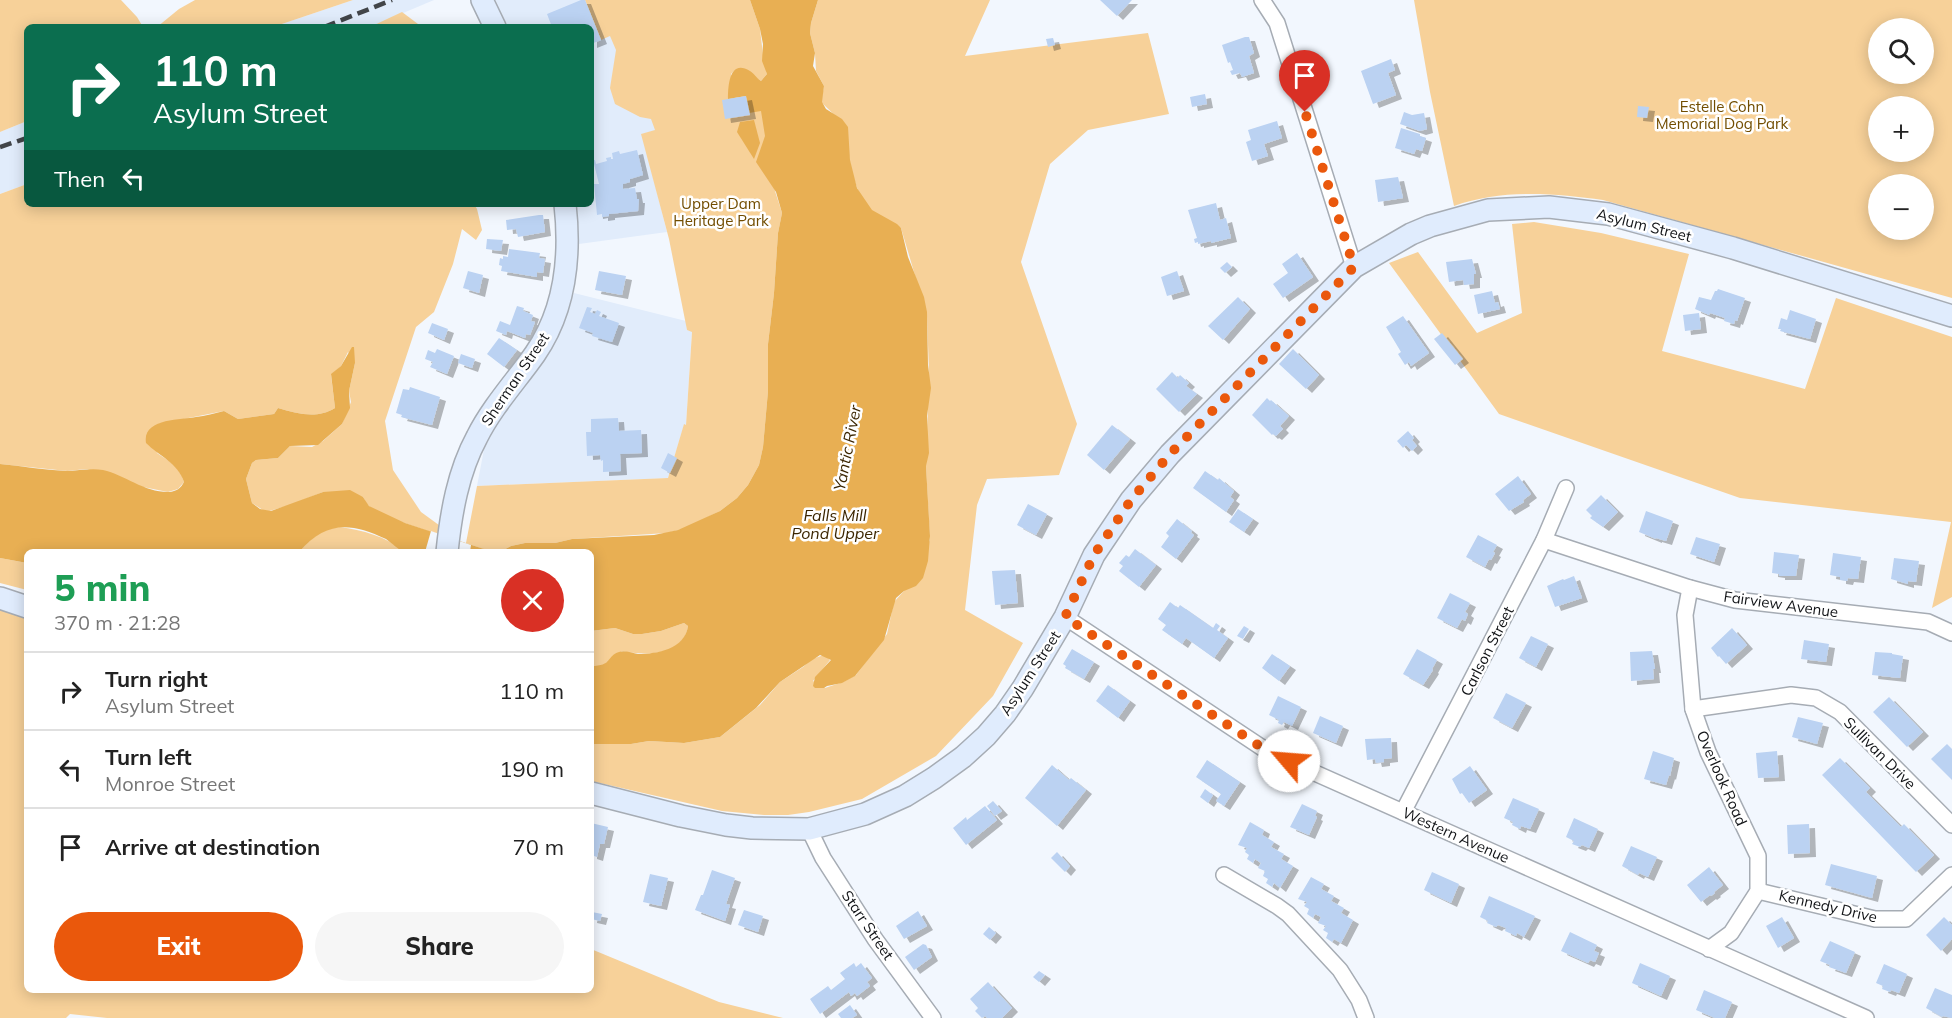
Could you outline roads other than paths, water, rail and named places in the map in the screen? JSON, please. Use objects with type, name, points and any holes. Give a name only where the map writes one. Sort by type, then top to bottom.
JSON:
[{"type":"street","points":[[482,0],[494,24]]},
{"type":"street","points":[[1262,0],[1277,23],[1354,267]]},
{"type":"street","name":"Sherman Street","points":[[448,543],[451,516],[460,481],[475,441],[494,410],[534,355],[555,316],[563,287],[567,256],[565,207]]},
{"type":"street","name":"Asylum Street","points":[[594,795],[726,825],[809,829],[865,814],[905,796],[934,778],[963,757],[1005,714],[1065,617],[1094,555],[1131,500],[1170,454],[1354,267],[1411,234],[1488,210],[1549,207],[1614,215],[1733,248],[1952,316]]},
{"type":"street","name":"Carlson Street","points":[[1403,812],[1544,540],[1566,488]]},
{"type":"street","name":"Fairview Avenue","points":[[1544,540],[1690,588],[1735,600],[1928,622],[1952,633]]},
{"type":"street","name":"Overlook Road","points":[[1690,588],[1685,615],[1693,709],[1708,752],[1758,856],[1758,891]]},
{"type":"street","points":[[0,598],[24,606]]},
{"type":"street","name":"Western Avenue","points":[[1065,617],[1270,753],[1866,1018]]},
{"type":"street","name":"Sullivan Drive","points":[[1693,709],[1791,695],[1816,698],[1840,712],[1952,825]]},
{"type":"street","name":"Starr Street","points":[[809,829],[823,858],[875,939],[933,1018]]},
{"type":"street","name":"Kennedy Drive","points":[[1758,891],[1875,919],[1906,919],[1952,874]]},
{"type":"street","points":[[1224,875],[1288,914],[1340,970],[1359,1000],[1366,1018]]},
{"type":"street","points":[[1709,949],[1731,933],[1758,891]]},
{"type":"water","name":"Falls Mill Pond Upper","points":[[750,0],[818,0],[810,33],[815,53],[813,66],[824,86],[822,102],[826,109],[842,119],[848,127],[850,160],[857,188],[872,210],[901,228],[908,257],[924,297],[927,312],[931,388],[927,416],[929,453],[926,466],[930,536],[928,561],[923,578],[916,586],[904,591],[896,598],[884,640],[855,676],[842,683],[815,688],[813,686],[815,677],[831,660],[820,655],[780,682],[756,708],[720,737],[684,743],[649,741],[631,744],[594,744],[594,666],[606,663],[621,651],[645,654],[669,649],[682,640],[688,626],[684,623],[661,631],[642,634],[633,634],[615,628],[594,631],[594,549],[506,549],[525,543],[555,543],[572,539],[654,535],[678,530],[720,511],[737,498],[748,485],[759,465],[763,447],[768,391],[768,344],[778,233],[782,213],[776,192],[756,162],[765,136],[761,111],[749,113],[746,96],[728,99],[728,88],[731,76],[738,68],[750,71],[761,81],[767,74],[762,61],[763,44]]},
{"type":"water","points":[[754,120],[760,143],[754,159],[737,132],[740,122]]},
{"type":"water","points":[[354,347],[355,363],[349,391],[350,408],[342,424],[318,445],[290,446],[278,458],[256,460],[252,463],[246,479],[252,503],[260,509],[271,511],[323,492],[350,490],[363,497],[369,506],[405,523],[484,549],[399,549],[373,533],[350,527],[319,534],[302,549],[24,549],[24,562],[0,558],[0,464],[66,471],[103,470],[152,490],[175,491],[184,482],[173,465],[146,443],[146,435],[150,429],[164,422],[224,411],[238,419],[274,414],[278,408],[307,414],[328,411],[335,408],[331,374],[341,366]]},
{"type":"railway","points":[[332,24],[392,0]]},
{"type":"railway","points":[[0,147],[24,139]]},
{"type":"park label","name":"Estelle Cohn Memorial Dog Park","points":[[1722,114]]},
{"type":"park label","name":"Upper Dam Heritage Park","points":[[721,212]]},
{"type":"water label","name":"Yantic River","points":[[847,448]]}]
